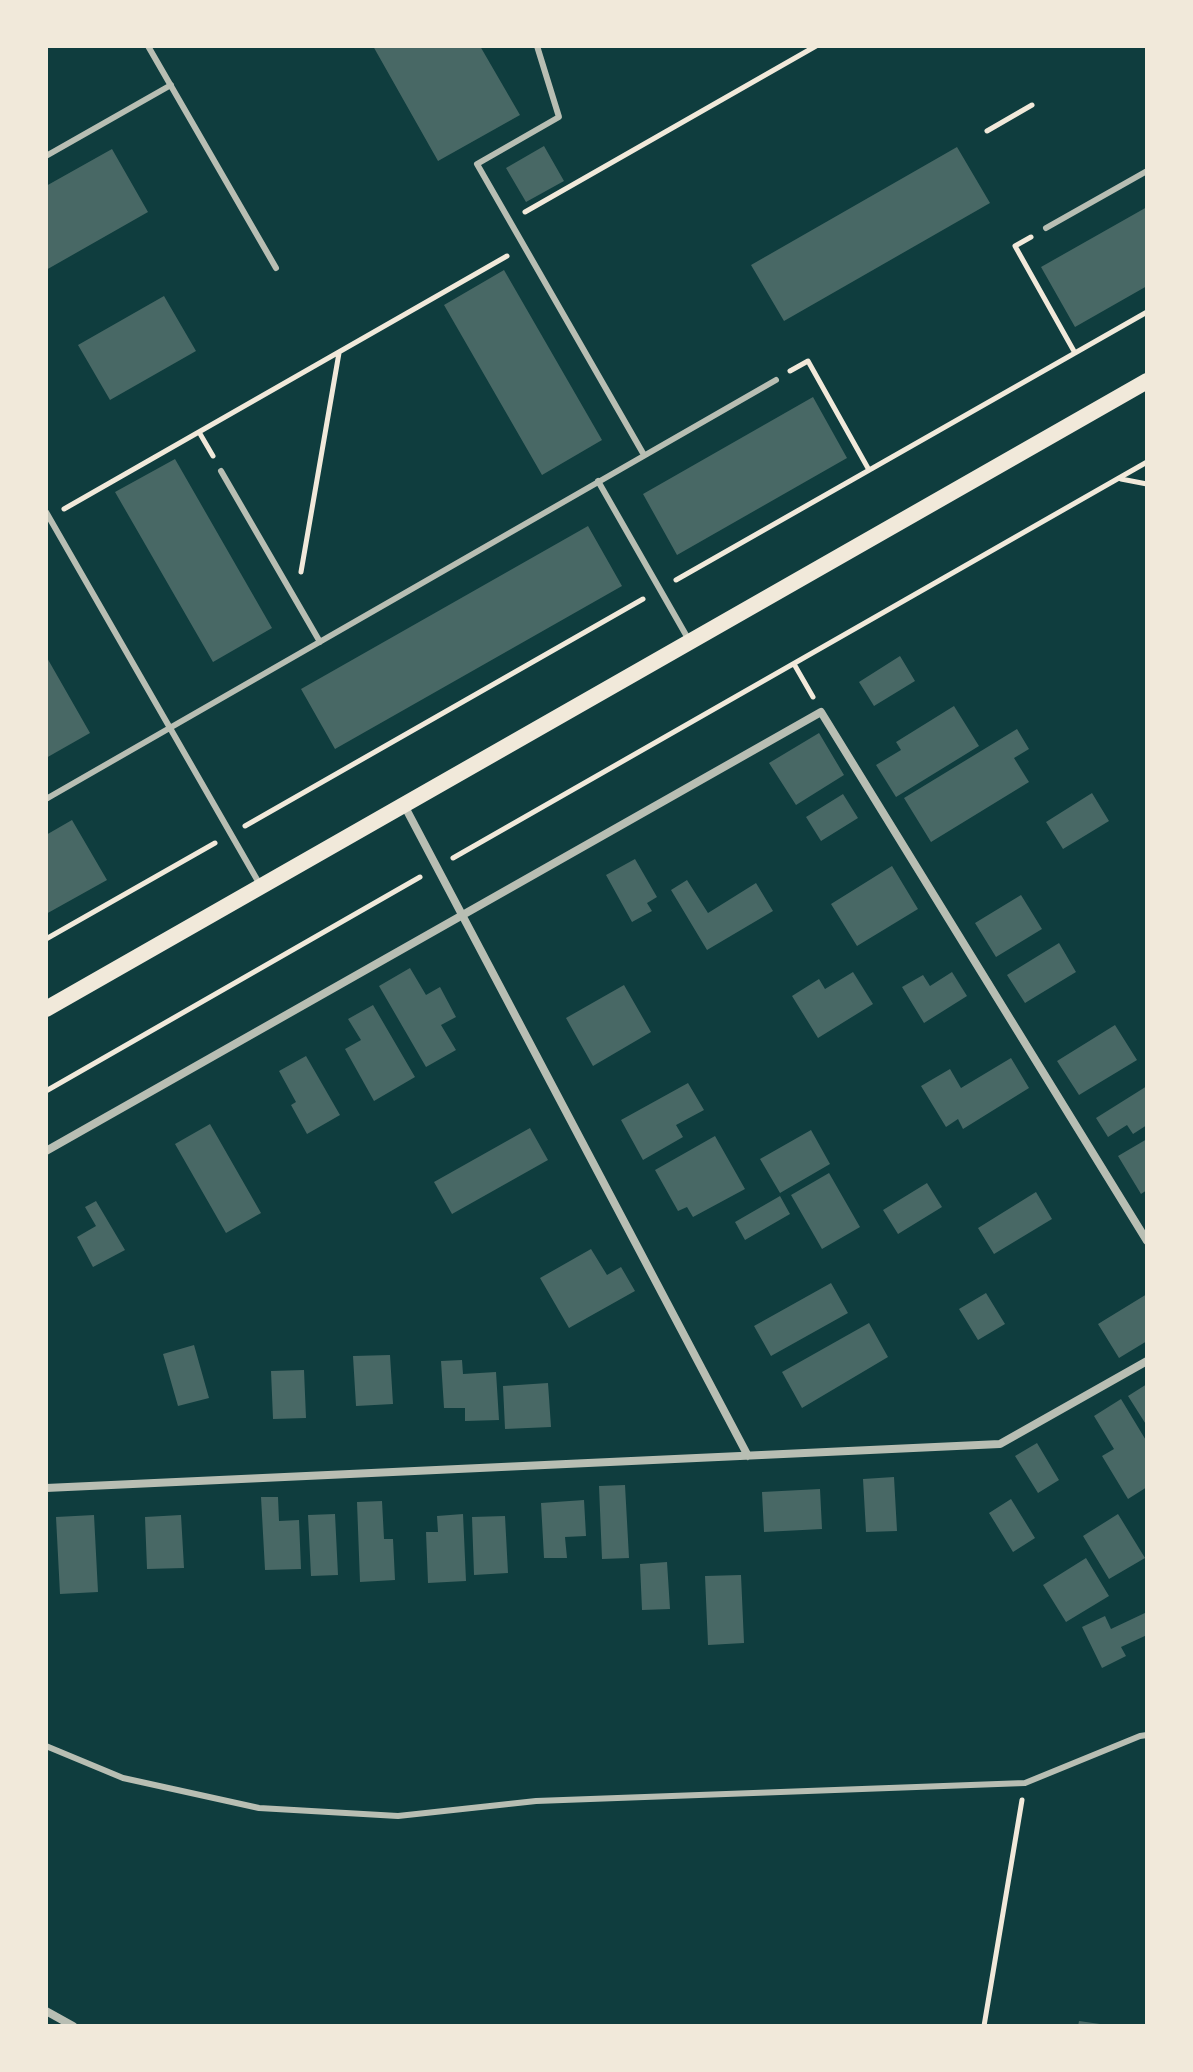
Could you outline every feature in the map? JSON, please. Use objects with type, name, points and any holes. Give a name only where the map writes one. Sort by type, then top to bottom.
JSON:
[{"type":"main road","points":[[46,1009],[1147,381]]},
{"type":"street","points":[[46,1151],[821,712],[1147,1241]]},
{"type":"street","points":[[404,805],[748,1456]]},
{"type":"street","points":[[46,1488],[1000,1444],[1147,1361]]},
{"type":"street","points":[[46,2011],[73,2026]]},
{"type":"lane","points":[[148,46],[276,268]]},
{"type":"lane","points":[[537,46],[559,117],[477,164],[644,455]]},
{"type":"lane","points":[[46,156],[171,85]]},
{"type":"lane","points":[[1046,228],[1147,171]]},
{"type":"lane","points":[[46,799],[776,380]]},
{"type":"lane","points":[[221,471],[320,642]]},
{"type":"lane","points":[[598,481],[690,642]]},
{"type":"lane","points":[[48,515],[261,886]]},
{"type":"lane","points":[[46,1746],[123,1778],[259,1808],[398,1816],[536,1801],[1025,1783],[1147,1735]]},
{"type":"path","points":[[510,221],[816,46]]},
{"type":"path","points":[[987,131],[1032,105]]},
{"type":"path","points":[[48,515],[524,246]]},
{"type":"path","points":[[1015,246],[1075,353]]},
{"type":"path","points":[[46,939],[1147,312]]},
{"type":"path","points":[[296,601],[339,352]]},
{"type":"path","points":[[808,361],[869,470]]},
{"type":"path","points":[[199,432],[221,471]]},
{"type":"path","points":[[46,1091],[1147,462]]},
{"type":"path","points":[[1119,478],[1147,484]]},
{"type":"path","points":[[794,664],[821,712]]},
{"type":"path","points":[[984,2026],[1025,1783]]},
{"type":"building","points":[[373,46],[480,46],[520,115],[438,161]]},
{"type":"building","points":[[544,146],[564,181],[526,202],[506,168]]},
{"type":"building","points":[[957,147],[990,203],[784,321],[751,265]]},
{"type":"building","points":[[112,149],[148,212],[46,270],[46,186]]},
{"type":"building","points":[[1147,207],[1147,286],[1075,327],[1041,267]]},
{"type":"building","points":[[504,270],[602,440],[542,475],[444,305]]},
{"type":"building","points":[[164,296],[196,351],[110,400],[78,345]]},
{"type":"building","points":[[813,397],[847,458],[677,555],[643,494]]},
{"type":"building","points":[[175,459],[272,628],[213,662],[115,492]]},
{"type":"building","points":[[588,526],[622,586],[335,749],[301,689]]},
{"type":"building","points":[[46,656],[90,733],[46,758]]},
{"type":"building","points":[[900,656],[915,681],[874,706],[859,682]]},
{"type":"building","points":[[954,706],[979,746],[896,797],[876,765],[901,750],[896,742]]},
{"type":"building","points":[[1017,729],[1029,749],[1014,758],[1029,782],[931,842],[904,798]]},
{"type":"building","points":[[819,733],[844,775],[796,805],[769,763]]},
{"type":"building","points":[[1092,793],[1109,821],[1063,849],[1046,822]]},
{"type":"building","points":[[843,794],[858,818],[821,841],[806,817]]},
{"type":"building","points":[[72,820],[107,880],[46,914],[46,835]]},
{"type":"building","points":[[635,859],[657,897],[647,903],[652,911],[632,922],[606,875]]},
{"type":"building","points":[[892,866],[918,909],[857,946],[831,904]]},
{"type":"building","points":[[687,880],[708,913],[756,883],[773,911],[707,950],[671,890]]},
{"type":"building","points":[[1021,895],[1042,929],[996,957],[975,923]]},
{"type":"building","points":[[1059,943],[1076,972],[1025,1003],[1007,975]]},
{"type":"building","points":[[410,968],[426,995],[440,987],[456,1017],[441,1025],[456,1050],[426,1067],[379,986]]},
{"type":"building","points":[[853,972],[873,1004],[818,1038],[792,996],[819,979],[825,989]]},
{"type":"building","points":[[952,972],[967,996],[924,1023],[902,987],[923,975],[930,986]]},
{"type":"building","points":[[624,985],[651,1032],[593,1066],[566,1018]]},
{"type":"building","points":[[373,1005],[415,1077],[374,1101],[345,1049],[361,1040],[348,1019]]},
{"type":"building","points":[[1115,1025],[1137,1060],[1079,1095],[1057,1061]]},
{"type":"building","points":[[306,1056],[340,1115],[307,1134],[291,1105],[296,1102],[279,1071]]},
{"type":"building","points":[[1011,1058],[1029,1088],[963,1129],[958,1119],[946,1127],[921,1086],[950,1069],[961,1088]]},
{"type":"building","points":[[688,1083],[704,1110],[676,1125],[683,1137],[643,1160],[621,1120]]},
{"type":"building","points":[[1147,1086],[1147,1125],[1133,1134],[1127,1125],[1108,1137],[1096,1118]]},
{"type":"building","points":[[210,1124],[261,1213],[226,1233],[175,1144]]},
{"type":"building","points":[[530,1128],[548,1160],[452,1214],[434,1182]]},
{"type":"building","points":[[811,1130],[830,1164],[780,1193],[760,1159]]},
{"type":"building","points":[[715,1136],[745,1189],[693,1217],[687,1207],[678,1211],[655,1170]]},
{"type":"building","points":[[1147,1139],[1147,1190],[1141,1194],[1118,1156]]},
{"type":"building","points":[[829,1173],[860,1227],[822,1249],[791,1195]]},
{"type":"building","points":[[927,1183],[942,1207],[898,1234],[883,1210]]},
{"type":"building","points":[[1036,1192],[1052,1219],[994,1254],[978,1228]]},
{"type":"building","points":[[780,1196],[790,1214],[745,1240],[735,1222]]},
{"type":"building","points":[[96,1201],[125,1250],[93,1267],[77,1237],[96,1226],[85,1207]]},
{"type":"building","points":[[591,1249],[607,1275],[621,1267],[635,1291],[569,1328],[540,1278]]},
{"type":"building","points":[[831,1283],[848,1313],[771,1356],[754,1326]]},
{"type":"building","points":[[986,1293],[1005,1324],[978,1340],[959,1309]]},
{"type":"building","points":[[1147,1294],[1147,1341],[1119,1358],[1098,1324]]},
{"type":"building","points":[[869,1323],[888,1357],[802,1408],[782,1372]]},
{"type":"building","points":[[194,1345],[209,1398],[178,1406],[163,1354]]},
{"type":"building","points":[[390,1355],[393,1404],[356,1406],[353,1356]]},
{"type":"building","points":[[462,1360],[463,1374],[496,1372],[499,1420],[465,1421],[465,1408],[444,1408],[441,1361]]},
{"type":"building","points":[[304,1370],[306,1418],[273,1419],[271,1371]]},
{"type":"building","points":[[548,1383],[551,1427],[505,1429],[503,1386]]},
{"type":"building","points":[[1147,1384],[1147,1426],[1128,1396]]},
{"type":"building","points":[[1121,1399],[1147,1442],[1147,1487],[1128,1499],[1102,1456],[1114,1449],[1094,1416]]},
{"type":"building","points":[[1037,1443],[1059,1480],[1038,1493],[1015,1456]]},
{"type":"building","points":[[894,1477],[897,1531],[866,1532],[863,1479]]},
{"type":"building","points":[[625,1485],[629,1558],[602,1559],[599,1486]]},
{"type":"building","points":[[820,1489],[822,1529],[764,1532],[762,1492]]},
{"type":"building","points":[[261,1497],[278,1497],[279,1521],[299,1520],[301,1569],[265,1570]]},
{"type":"building","points":[[1011,1499],[1035,1538],[1013,1552],[989,1513]]},
{"type":"building","points":[[584,1500],[586,1536],[565,1537],[567,1558],[544,1558],[541,1503]]},
{"type":"building","points":[[382,1501],[384,1539],[393,1539],[395,1580],[360,1582],[357,1502]]},
{"type":"building","points":[[335,1514],[338,1575],[311,1576],[308,1515]]},
{"type":"building","points":[[463,1514],[466,1581],[428,1583],[426,1532],[438,1532],[437,1516]]},
{"type":"building","points":[[1118,1514],[1145,1558],[1109,1579],[1083,1536]]},
{"type":"building","points":[[94,1515],[98,1592],[60,1594],[56,1517]]},
{"type":"building","points":[[181,1515],[184,1568],[147,1569],[145,1517]]},
{"type":"building","points":[[505,1516],[508,1573],[474,1575],[472,1517]]},
{"type":"building","points":[[1086,1558],[1109,1596],[1066,1622],[1043,1585]]},
{"type":"building","points":[[667,1562],[670,1609],[642,1610],[640,1564]]},
{"type":"building","points":[[741,1575],[744,1643],[708,1645],[705,1576]]},
{"type":"building","points":[[1147,1612],[1147,1635],[1121,1647],[1126,1656],[1102,1668],[1082,1627],[1105,1616],[1111,1629]]},
{"type":"building","points":[[1079,2021],[1100,2024],[1100,2026],[1078,2026]]}]
